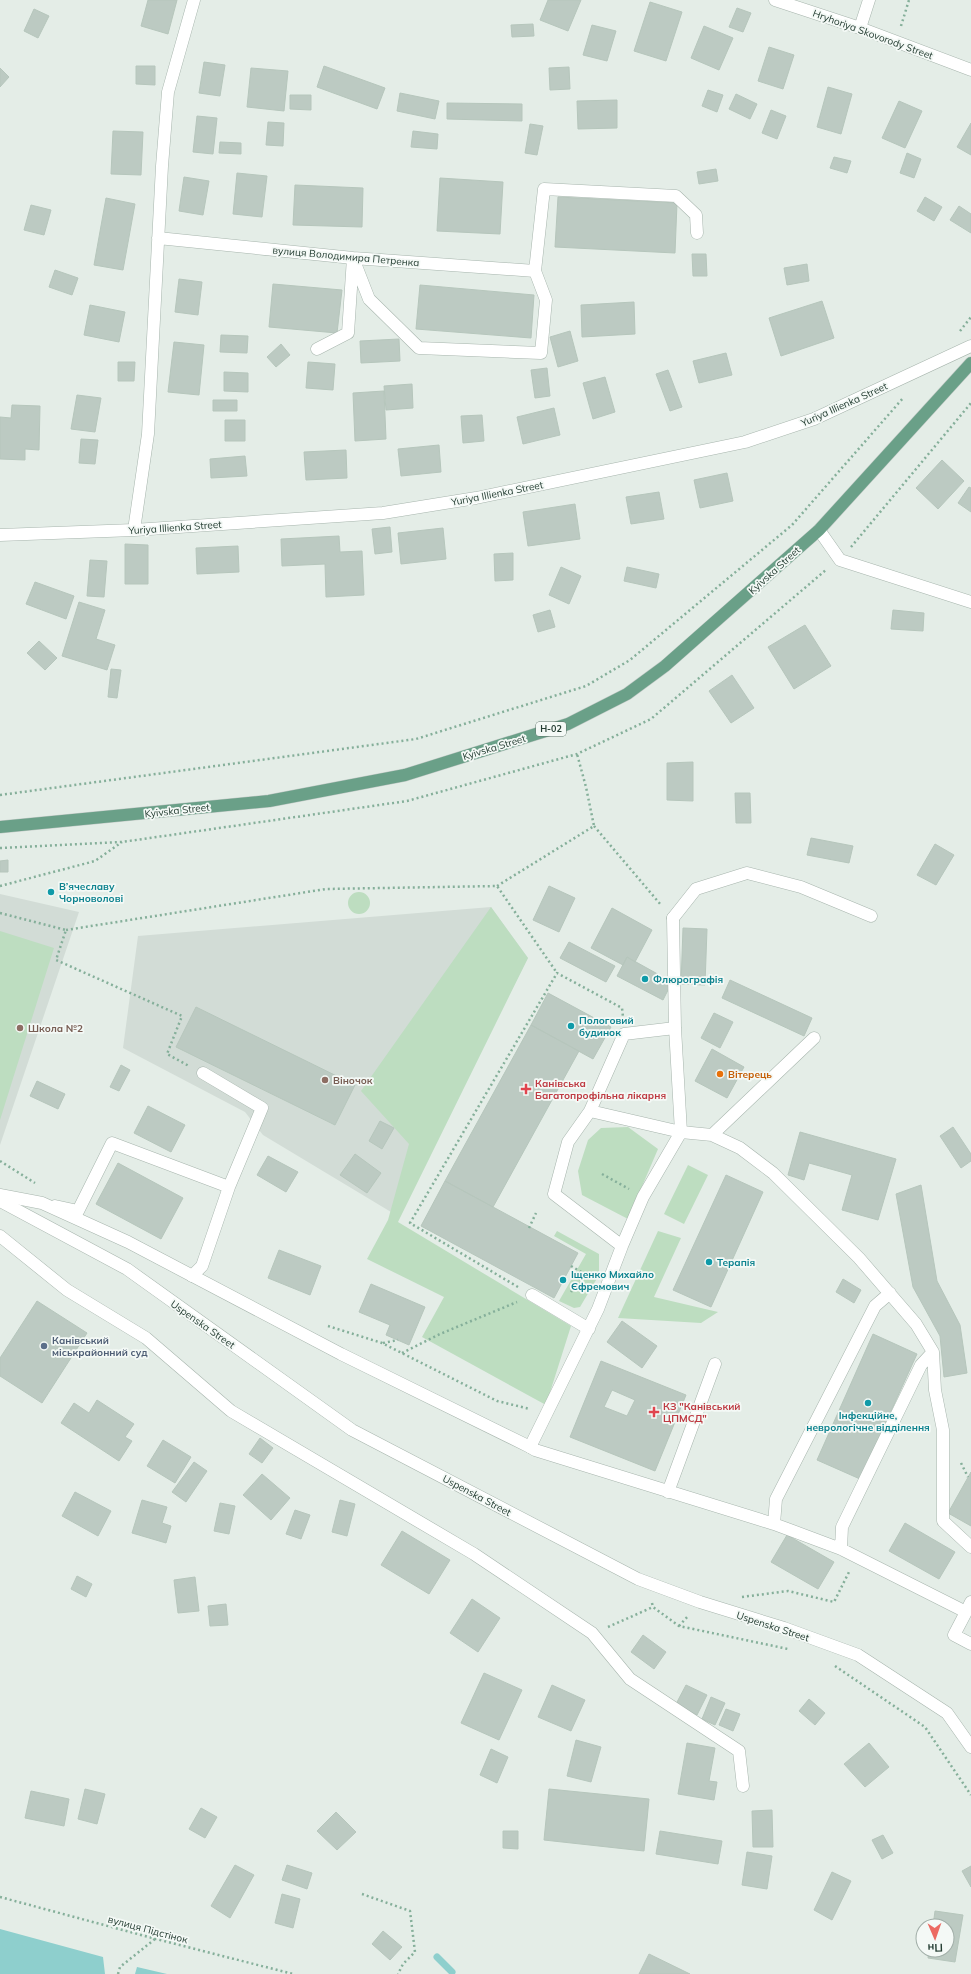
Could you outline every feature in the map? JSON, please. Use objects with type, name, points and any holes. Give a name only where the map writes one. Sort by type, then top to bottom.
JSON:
[{"type":"main road","name":"Kyivska Street","points":[[0,827],[269,801],[405,775],[568,724],[627,694],[666,666],[819,530],[971,363]]},
{"type":"street","points":[[134,530],[148,434],[162,166],[168,92],[194,0]]},
{"type":"street","name":"Hryhoriya Skovorody Street","points":[[775,0],[860,28],[971,70]]},
{"type":"street","points":[[860,28],[869,0]]},
{"type":"street","points":[[353,258],[369,299],[420,348],[541,353],[546,300],[535,271],[544,188],[676,196],[696,215],[697,233]]},
{"type":"street","name":"вулиця Володимира Петренка","points":[[158,238],[353,258],[535,271]]},
{"type":"street","points":[[316,349],[348,333],[353,258]]},
{"type":"street","name":"Yuriya Illienka Street","points":[[0,535],[134,530],[383,513],[476,498],[745,442],[814,419],[971,346]]},
{"type":"street","points":[[819,530],[840,560],[971,602]]},
{"type":"street","points":[[530,1447],[589,1329],[643,1197],[680,1132],[675,1028],[673,918],[696,889],[747,873],[801,887],[871,916]]},
{"type":"street","points":[[622,1246],[554,1194],[568,1142],[590,1111],[624,1034],[675,1028]]},
{"type":"street","points":[[712,1135],[814,1038]]},
{"type":"street","points":[[192,1276],[202,1266],[229,1187],[262,1108],[203,1073]]},
{"type":"street","points":[[590,1111],[680,1132],[712,1135],[740,1148],[773,1173],[859,1258],[890,1293],[916,1324],[932,1352],[936,1390],[943,1430],[943,1521],[971,1547]]},
{"type":"street","points":[[0,1195],[78,1211],[112,1143],[229,1187]]},
{"type":"street","name":"Uspenska Street","points":[[0,1201],[127,1269],[352,1430],[638,1579],[700,1602],[784,1628],[858,1655],[947,1713],[971,1747]]},
{"type":"street","points":[[42,1203],[128,1242],[341,1354],[535,1450],[774,1524],[841,1549],[969,1607],[954,1635],[971,1644]]},
{"type":"street","points":[[0,1236],[67,1290],[146,1338],[231,1412],[474,1554],[592,1633],[630,1679],[739,1751],[743,1786]]},
{"type":"street","points":[[774,1524],[776,1500],[875,1306],[890,1293]]},
{"type":"street","points":[[532,1295],[589,1329]]},
{"type":"street","points":[[841,1549],[842,1527],[921,1365],[932,1352]]},
{"type":"street","points":[[668,1492],[715,1364]]},
{"type":"path","points":[[897,42],[908,0]]},
{"type":"path","points":[[958,334],[971,317]]},
{"type":"path","points":[[0,795],[416,739],[586,686],[630,660],[792,525],[905,396]]},
{"type":"path","points":[[0,848],[122,842],[407,801],[577,754],[651,719],[840,560],[971,403]]},
{"type":"path","points":[[577,754],[586,786],[594,826],[673,918]]},
{"type":"path","points":[[0,913],[66,930],[326,889],[497,886],[594,826]]},
{"type":"path","points":[[0,886],[95,861],[122,842]]},
{"type":"path","points":[[497,886],[557,973],[622,1008],[624,1034]]},
{"type":"path","points":[[66,930],[56,960],[182,1016],[167,1054],[203,1073]]},
{"type":"path","points":[[532,1295],[410,1223],[557,973]]},
{"type":"path","points":[[602,1174],[643,1197]]},
{"type":"path","points":[[529,1228],[536,1213]]},
{"type":"path","points":[[571,1266],[583,1273],[571,1292]]},
{"type":"path","points":[[402,1353],[440,1334],[532,1295]]},
{"type":"path","points":[[382,1343],[398,1340]]},
{"type":"path","points":[[736,1596],[788,1590],[834,1602],[857,1557]]},
{"type":"path","points":[[652,1601],[653,1607],[679,1626],[796,1651]]},
{"type":"path","points":[[679,1626],[700,1602]]},
{"type":"path","points":[[592,1633],[653,1607]]},
{"type":"path","points":[[832,1665],[925,1726],[971,1795]]},
{"type":"path","points":[[362,1894],[410,1911],[415,1952],[403,1964],[398,1974]]},
{"type":"path","name":"вулиця Підстінок","points":[[0,1897],[293,1974]]},
{"type":"path","points":[[118,1974],[120,1967],[156,1939]]},
{"type":"shaded area","name":"Школа №2","points":[[0,894],[79,912],[0,1145]]},
{"type":"shaded area","name":"Віночок","points":[[491,907],[528,958],[396,1215],[263,1135],[245,1112],[123,1048],[138,936]]},
{"type":"green space","points":[[359,892],[367,895],[370,903],[367,911],[359,914],[351,911],[348,903],[351,895]]},
{"type":"green space","points":[[491,907],[528,958],[398,1222],[571,1326],[546,1405],[422,1337],[444,1297],[367,1259],[388,1220],[409,1144],[361,1091]]},
{"type":"green space","points":[[0,931],[54,948],[0,1120]]},
{"type":"green space","points":[[628,1127],[658,1149],[628,1219],[582,1195],[578,1171],[588,1140],[601,1128]]},
{"type":"green space","points":[[688,1165],[708,1175],[684,1224],[664,1214]]},
{"type":"green space","points":[[557,1231],[599,1254],[599,1275],[580,1307],[574,1308],[559,1301],[586,1254],[554,1236]]},
{"type":"green space","points":[[658,1231],[681,1238],[654,1297],[718,1312],[701,1323],[618,1318]]},
{"type":"water","points":[[0,1929],[103,1957],[105,1974],[0,1974]]},
{"type":"water","points":[[137,1967],[167,1974],[135,1974]]},
{"type":"building","points":[[148,0],[177,0],[168,34],[141,26]]},
{"type":"building","points":[[548,0],[581,0],[568,31],[540,20]]},
{"type":"building","points":[[650,2],[682,12],[666,61],[634,51]]},
{"type":"building","points":[[737,8],[751,13],[743,32],[729,27]]},
{"type":"building","points":[[34,9],[49,16],[38,38],[24,31]]},
{"type":"building","points":[[533,24],[534,36],[512,37],[511,25]]},
{"type":"building","points":[[592,25],[616,31],[607,61],[583,55]]},
{"type":"building","points":[[704,26],[733,38],[719,70],[691,58]]},
{"type":"building","points":[[769,47],[794,55],[783,89],[758,81]]},
{"type":"building","points":[[204,62],[225,65],[220,96],[199,93]]},
{"type":"building","points":[[136,66],[155,66],[155,85],[136,84]]},
{"type":"building","points":[[324,66],[385,88],[377,109],[317,87]]},
{"type":"building","points":[[569,67],[570,89],[550,90],[549,68]]},
{"type":"building","points":[[0,68],[9,77],[0,87]]},
{"type":"building","points":[[251,68],[288,71],[284,111],[247,107]]},
{"type":"building","points":[[828,87],[852,94],[841,134],[817,127]]},
{"type":"building","points":[[708,90],[723,95],[717,112],[702,106]]},
{"type":"building","points":[[400,93],[439,101],[435,119],[397,111]]},
{"type":"building","points":[[736,94],[757,104],[750,119],[729,109]]},
{"type":"building","points":[[290,95],[311,95],[311,110],[290,109]]},
{"type":"building","points":[[617,100],[617,128],[578,129],[577,101]]},
{"type":"building","points":[[899,101],[922,111],[905,148],[882,138]]},
{"type":"building","points":[[447,103],[522,104],[522,121],[447,119]]},
{"type":"building","points":[[771,110],[786,116],[777,139],[762,133]]},
{"type":"building","points":[[197,116],[217,118],[213,154],[193,152]]},
{"type":"building","points":[[268,122],[284,123],[283,146],[266,145]]},
{"type":"building","points":[[971,123],[971,155],[957,147]]},
{"type":"building","points":[[530,124],[543,126],[537,155],[525,153]]},
{"type":"building","points":[[113,131],[143,132],[141,175],[111,174]]},
{"type":"building","points":[[413,131],[438,134],[437,149],[411,147]]},
{"type":"building","points":[[220,142],[241,143],[241,154],[219,153]]},
{"type":"building","points":[[907,153],[921,159],[914,178],[900,173]]},
{"type":"building","points":[[834,157],[851,161],[847,173],[830,168]]},
{"type":"building","points":[[716,169],[718,181],[699,184],[697,172]]},
{"type":"building","points":[[237,173],[267,176],[262,217],[233,214]]},
{"type":"building","points":[[184,177],[209,181],[203,215],[179,211]]},
{"type":"building","points":[[440,178],[503,182],[500,234],[437,231]]},
{"type":"building","points":[[295,185],[363,188],[362,227],[293,225]]},
{"type":"building","points":[[558,197],[677,203],[675,253],[555,247]]},
{"type":"building","points":[[925,197],[942,207],[934,221],[917,211]]},
{"type":"building","points":[[106,198],[135,204],[123,270],[94,265]]},
{"type":"building","points":[[31,205],[51,210],[44,235],[24,230]]},
{"type":"building","points":[[959,206],[971,214],[971,233],[950,220]]},
{"type":"building","points":[[692,254],[706,254],[707,276],[693,276]]},
{"type":"building","points":[[807,264],[809,281],[787,285],[784,268]]},
{"type":"building","points":[[55,270],[78,278],[72,295],[49,287]]},
{"type":"building","points":[[179,279],[202,282],[198,315],[175,312]]},
{"type":"building","points":[[273,284],[342,290],[337,333],[269,327]]},
{"type":"building","points":[[420,285],[534,295],[531,338],[416,329]]},
{"type":"building","points":[[822,301],[834,338],[781,356],[769,318]]},
{"type":"building","points":[[634,302],[635,334],[582,337],[581,305]]},
{"type":"building","points":[[90,305],[125,312],[119,342],[84,335]]},
{"type":"building","points":[[570,331],[578,361],[558,367],[550,337]]},
{"type":"building","points":[[221,335],[248,336],[247,353],[220,352]]},
{"type":"building","points":[[399,339],[400,361],[361,363],[360,341]]},
{"type":"building","points":[[174,342],[204,345],[199,395],[168,392]]},
{"type":"building","points":[[281,344],[290,355],[276,367],[267,357]]},
{"type":"building","points":[[726,353],[732,375],[699,383],[693,361]]},
{"type":"building","points":[[118,362],[135,362],[134,381],[118,381]]},
{"type":"building","points":[[308,362],[335,364],[333,390],[306,388]]},
{"type":"building","points":[[547,368],[550,396],[535,398],[531,370]]},
{"type":"building","points":[[668,370],[682,407],[670,411],[656,374]]},
{"type":"building","points":[[224,372],[248,373],[248,392],[224,391]]},
{"type":"building","points":[[605,377],[615,412],[593,419],[583,383]]},
{"type":"building","points":[[412,384],[413,408],[386,410],[384,386]]},
{"type":"building","points":[[384,391],[386,439],[355,441],[353,393]]},
{"type":"building","points":[[77,395],[101,398],[95,432],[71,429]]},
{"type":"building","points":[[213,400],[237,400],[237,411],[213,411]]},
{"type":"building","points":[[12,405],[40,406],[39,450],[25,449],[25,460],[0,459],[0,417],[11,418]]},
{"type":"building","points":[[554,408],[560,435],[523,444],[517,417]]},
{"type":"building","points":[[482,415],[484,441],[463,443],[461,416]]},
{"type":"building","points":[[225,420],[245,420],[245,441],[225,441]]},
{"type":"building","points":[[81,439],[98,440],[95,464],[79,463]]},
{"type":"building","points":[[439,445],[441,472],[401,476],[398,449]]},
{"type":"building","points":[[346,450],[347,478],[306,480],[304,452]]},
{"type":"building","points":[[245,456],[247,476],[211,478],[210,459]]},
{"type":"building","points":[[942,460],[964,481],[938,509],[916,488]]},
{"type":"building","points":[[727,473],[733,501],[700,508],[694,480]]},
{"type":"building","points":[[969,487],[971,488],[971,512],[958,503]]},
{"type":"building","points":[[659,492],[664,519],[631,524],[626,497]]},
{"type":"building","points":[[575,504],[580,539],[528,546],[523,512]]},
{"type":"building","points":[[390,527],[392,552],[375,554],[372,529]]},
{"type":"building","points":[[443,528],[446,559],[401,564],[398,533]]},
{"type":"building","points":[[339,536],[340,552],[362,551],[364,595],[326,597],[325,564],[282,566],[281,539]]},
{"type":"building","points":[[125,544],[148,545],[148,584],[125,584]]},
{"type":"building","points":[[238,546],[239,572],[197,574],[196,548]]},
{"type":"building","points":[[513,553],[513,580],[495,581],[494,554]]},
{"type":"building","points":[[90,560],[107,561],[104,597],[87,596]]},
{"type":"building","points":[[561,567],[581,576],[569,604],[549,595]]},
{"type":"building","points":[[627,567],[659,574],[656,588],[624,581]]},
{"type":"building","points":[[35,582],[74,596],[66,619],[26,604]]},
{"type":"building","points":[[79,602],[105,610],[96,639],[115,645],[107,670],[62,656]]},
{"type":"building","points":[[550,610],[555,627],[538,632],[533,615]]},
{"type":"building","points":[[893,610],[924,613],[923,631],[891,629]]},
{"type":"building","points":[[805,625],[831,666],[794,689],[768,647]]},
{"type":"building","points":[[39,641],[57,658],[45,670],[27,653]]},
{"type":"building","points":[[111,669],[121,670],[117,698],[108,697]]},
{"type":"building","points":[[732,675],[754,708],[731,723],[709,691]]},
{"type":"building","points":[[693,762],[693,801],[667,800],[667,763]]},
{"type":"building","points":[[735,793],[750,793],[751,823],[736,823]]},
{"type":"building","points":[[811,838],[853,846],[849,863],[807,855]]},
{"type":"building","points":[[935,844],[954,855],[936,885],[917,875]]},
{"type":"building","points":[[8,860],[8,872],[0,872],[0,861]]},
{"type":"building","points":[[549,886],[575,898],[559,932],[533,920]]},
{"type":"building","points":[[612,908],[652,930],[635,962],[627,957],[623,965],[591,948]]},
{"type":"building","points":[[683,928],[707,929],[705,985],[681,984]]},
{"type":"building","points":[[569,942],[615,966],[606,982],[560,958]]},
{"type":"building","name":"Флюрографія","points":[[627,957],[672,982],[663,1000],[617,976]]},
{"type":"building","points":[[730,980],[812,1018],[804,1036],[722,998]]},
{"type":"building","name":"Пологовий будинок","points":[[548,993],[611,1027],[593,1059],[531,1025]]},
{"type":"building","points":[[196,1007],[355,1085],[335,1125],[176,1047]]},
{"type":"building","points":[[714,1013],[733,1022],[720,1048],[701,1038]]},
{"type":"building","name":"Канівська Багатопрофільна лікарня","points":[[531,1025],[579,1051],[493,1207],[445,1181]]},
{"type":"building","name":"Вітерець","points":[[712,1049],[744,1067],[727,1098],[695,1081]]},
{"type":"building","points":[[121,1065],[130,1070],[119,1091],[110,1087]]},
{"type":"building","points":[[37,1081],[65,1094],[58,1109],[30,1096]]},
{"type":"building","points":[[148,1106],[185,1125],[171,1152],[134,1133]]},
{"type":"building","points":[[380,1121],[394,1128],[382,1149],[369,1141]]},
{"type":"building","points":[[953,1127],[971,1154],[971,1161],[961,1168],[940,1136]]},
{"type":"building","points":[[800,1132],[896,1159],[878,1220],[842,1210],[852,1175],[809,1163],[804,1180],[788,1175]]},
{"type":"building","points":[[355,1154],[381,1173],[367,1193],[340,1175]]},
{"type":"building","points":[[268,1156],[298,1172],[286,1192],[257,1175]]},
{"type":"building","points":[[118,1163],[183,1198],[161,1239],[96,1204]]},
{"type":"building","name":"Терапія","points":[[726,1175],[763,1192],[711,1307],[673,1290]]},
{"type":"building","points":[[445,1181],[578,1253],[554,1298],[421,1226]]},
{"type":"building","points":[[921,1185],[937,1281],[960,1325],[967,1373],[944,1377],[940,1336],[913,1287],[896,1194]]},
{"type":"building","points":[[279,1250],[321,1266],[310,1295],[268,1278]]},
{"type":"building","points":[[843,1279],[861,1290],[854,1303],[836,1292]]},
{"type":"building","points":[[371,1284],[425,1307],[409,1345],[386,1335],[390,1325],[359,1312]]},
{"type":"building","name":"Канівський міськрайонний суд","points":[[37,1301],[87,1333],[42,1403],[0,1376],[0,1358]]},
{"type":"building","points":[[622,1321],[657,1346],[642,1368],[607,1342]]},
{"type":"building","name":"Інфекційне, неврологічне відділення","points":[[873,1334],[917,1354],[860,1479],[817,1460]]},
{"type":"building","name":"КЗ \"Канівський ЦПМСД\"","points":[[601,1361],[686,1395],[655,1471],[570,1437]],"holes":[[[612,1390],[635,1400],[627,1416],[604,1407]]]},
{"type":"building","points":[[97,1400],[134,1424],[125,1437],[132,1441],[119,1461],[61,1423],[74,1403],[89,1413]]},
{"type":"building","points":[[260,1438],[273,1448],[262,1463],[249,1454]]},
{"type":"building","points":[[163,1440],[191,1457],[175,1483],[147,1466]]},
{"type":"building","points":[[194,1462],[207,1471],[186,1502],[172,1492]]},
{"type":"building","points":[[971,1472],[971,1526],[948,1513]]},
{"type":"building","points":[[262,1474],[290,1498],[271,1520],[243,1495]]},
{"type":"building","points":[[75,1492],[111,1511],[98,1536],[62,1516]]},
{"type":"building","points":[[142,1500],[167,1507],[162,1523],[171,1526],[166,1543],[132,1533]]},
{"type":"building","points":[[340,1500],[355,1504],[347,1536],[332,1532]]},
{"type":"building","points":[[220,1503],[235,1506],[229,1534],[214,1531]]},
{"type":"building","points":[[295,1510],[310,1515],[301,1539],[286,1534]]},
{"type":"building","points":[[905,1523],[955,1552],[939,1579],[889,1551]]},
{"type":"building","points":[[402,1531],[450,1560],[429,1594],[381,1565]]},
{"type":"building","points":[[787,1535],[834,1562],[818,1589],[771,1562]]},
{"type":"building","points":[[77,1576],[92,1584],[86,1597],[71,1589]]},
{"type":"building","points":[[195,1577],[199,1611],[178,1613],[174,1580]]},
{"type":"building","points":[[472,1599],[500,1618],[478,1652],[450,1633]]},
{"type":"building","points":[[226,1604],[228,1625],[210,1626],[208,1606]]},
{"type":"building","points":[[643,1635],[666,1652],[654,1669],[631,1652]]},
{"type":"building","points":[[484,1673],[522,1690],[499,1740],[461,1723]]},
{"type":"building","points":[[552,1685],[585,1700],[571,1731],[538,1717]]},
{"type":"building","points":[[686,1685],[707,1695],[697,1715],[676,1704]]},
{"type":"building","points":[[711,1697],[725,1703],[715,1725],[702,1719]]},
{"type":"building","points":[[809,1699],[825,1713],[815,1725],[799,1711]]},
{"type":"building","points":[[726,1709],[740,1714],[733,1731],[719,1725]]},
{"type":"building","points":[[576,1740],[601,1747],[591,1782],[567,1776]]},
{"type":"building","points":[[687,1743],[715,1748],[709,1781],[717,1782],[714,1800],[678,1794]]},
{"type":"building","points":[[869,1743],[889,1767],[865,1787],[844,1764]]},
{"type":"building","points":[[491,1749],[508,1757],[497,1783],[480,1775]]},
{"type":"building","points":[[85,1789],[105,1794],[97,1824],[78,1819]]},
{"type":"building","points":[[549,1789],[649,1799],[644,1851],[544,1840]]},
{"type":"building","points":[[31,1791],[69,1799],[64,1826],[25,1818]]},
{"type":"building","points":[[201,1808],[217,1817],[205,1838],[189,1829]]},
{"type":"building","points":[[772,1810],[773,1847],[753,1847],[752,1811]]},
{"type":"building","points":[[336,1812],[356,1832],[337,1850],[317,1831]]},
{"type":"building","points":[[503,1831],[518,1831],[518,1849],[503,1848]]},
{"type":"building","points":[[660,1831],[722,1841],[718,1864],[656,1854]]},
{"type":"building","points":[[883,1835],[893,1853],[882,1859],[872,1840]]},
{"type":"building","points":[[747,1852],[772,1856],[767,1889],[742,1885]]},
{"type":"building","points":[[235,1865],[254,1875],[230,1918],[211,1906]]},
{"type":"building","points":[[287,1865],[312,1873],[307,1889],[282,1880]]},
{"type":"building","points":[[971,1866],[971,1887],[962,1871]]},
{"type":"building","points":[[832,1872],[851,1881],[832,1920],[814,1910]]},
{"type":"building","points":[[282,1894],[300,1899],[293,1928],[275,1923]]},
{"type":"building","points":[[935,1911],[963,1915],[955,1962],[928,1958],[955,1958],[955,1918],[934,1918]]},
{"type":"building","points":[[383,1931],[402,1947],[390,1960],[372,1944]]},
{"type":"building","points":[[649,1954],[690,1974],[639,1974]]},
{"type":"waterway","points":[[437,1957],[452,1972]]},
{"type":"place","name":"В’ячеславу Чорноволові","points":[[51,892]]},
{"type":"place","name":"Флюрографія","points":[[645,979]]},
{"type":"place","name":"Пологовий будинок","points":[[571,1026]]},
{"type":"place","name":"Школа №2","points":[[20,1028]]},
{"type":"place","name":"Вітерець","points":[[720,1074]]},
{"type":"place","name":"Віночок","points":[[325,1080]]},
{"type":"place","name":"Канівська Багатопрофільна лікарня","points":[[526,1089]]},
{"type":"place","name":"Терапія","points":[[709,1262]]},
{"type":"place","name":"Іщенко Михайло Єфремович","points":[[563,1280]]},
{"type":"place","name":"Канівський міськрайонний суд","points":[[44,1346]]},
{"type":"place","name":"Інфекційне, неврологічне відділення","points":[[868,1403]]},
{"type":"place","name":"КЗ \"Канівський ЦПМСД\"","points":[[654,1412]]}]
